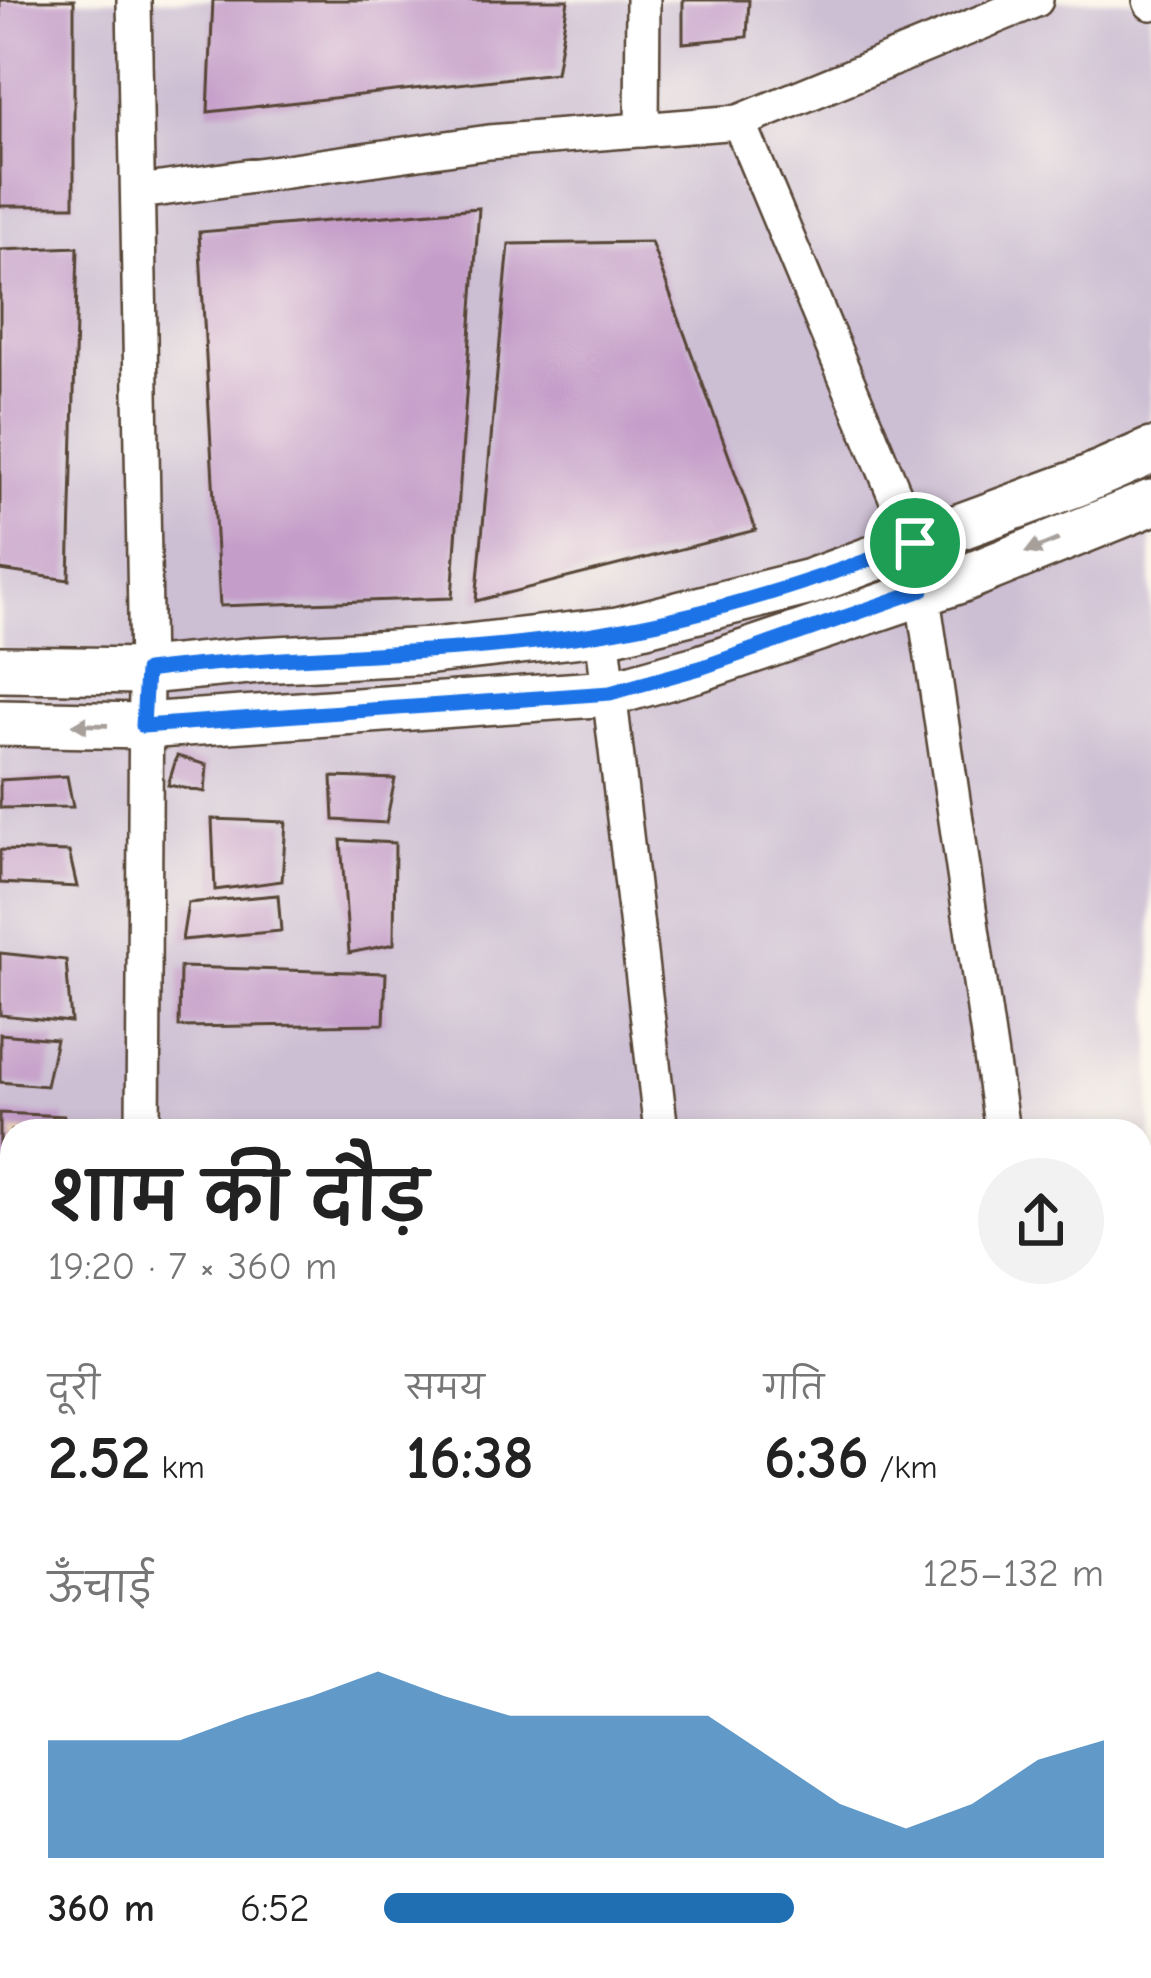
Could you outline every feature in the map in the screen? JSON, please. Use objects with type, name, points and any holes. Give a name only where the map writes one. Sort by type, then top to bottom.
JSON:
[{"type":"street","points":[[134,0],[146,671],[143,1119]]},
{"type":"street","points":[[642,130],[643,0]]},
{"type":"street","points":[[140,192],[489,142],[739,122],[1036,0]]},
{"type":"street","points":[[739,122],[915,543],[1000,1119]]},
{"type":"street","points":[[0,669],[146,671],[432,651],[602,632],[810,582],[1078,483],[1151,451]]},
{"type":"street","points":[[0,723],[143,726],[610,693],[700,668],[960,580],[1151,503]]},
{"type":"street","points":[[602,632],[660,1119]]},
{"type":"shaded area","points":[[0,0],[1151,0],[1151,1119],[0,1119]]},
{"type":"building","points":[[0,0],[74,0],[74,206],[0,206]]},
{"type":"building","points":[[213,0],[568,0],[556,73],[208,112]]},
{"type":"building","points":[[683,0],[749,0],[747,37],[683,43]]},
{"type":"building","points":[[479,208],[452,598],[220,606],[199,232]]},
{"type":"building","points":[[651,242],[756,530],[476,601],[509,244]]},
{"type":"building","points":[[78,247],[69,580],[0,570],[0,250]]},
{"type":"building","points":[[177,756],[207,765],[205,792],[168,785]]},
{"type":"building","points":[[67,776],[73,807],[0,808],[0,780]]},
{"type":"building","points":[[332,777],[395,779],[386,823],[334,820]]},
{"type":"building","points":[[212,819],[286,822],[282,881],[215,890]]},
{"type":"building","points":[[341,840],[395,843],[394,944],[349,953]]},
{"type":"building","points":[[0,850],[69,852],[77,887],[0,883]]},
{"type":"building","points":[[278,895],[281,931],[182,940],[188,903]]},
{"type":"building","points":[[0,953],[66,960],[71,1022],[0,1015]]},
{"type":"building","points":[[180,967],[386,973],[384,1024],[179,1027]]},
{"type":"building","points":[[0,1034],[56,1039],[46,1086],[0,1082]]},
{"type":"building","points":[[0,1113],[64,1119],[0,1119]]},
{"type":"route","points":[[915,543],[922,590],[700,668],[610,693],[143,726],[146,671],[432,651],[618,630],[810,582],[915,543]]}]
